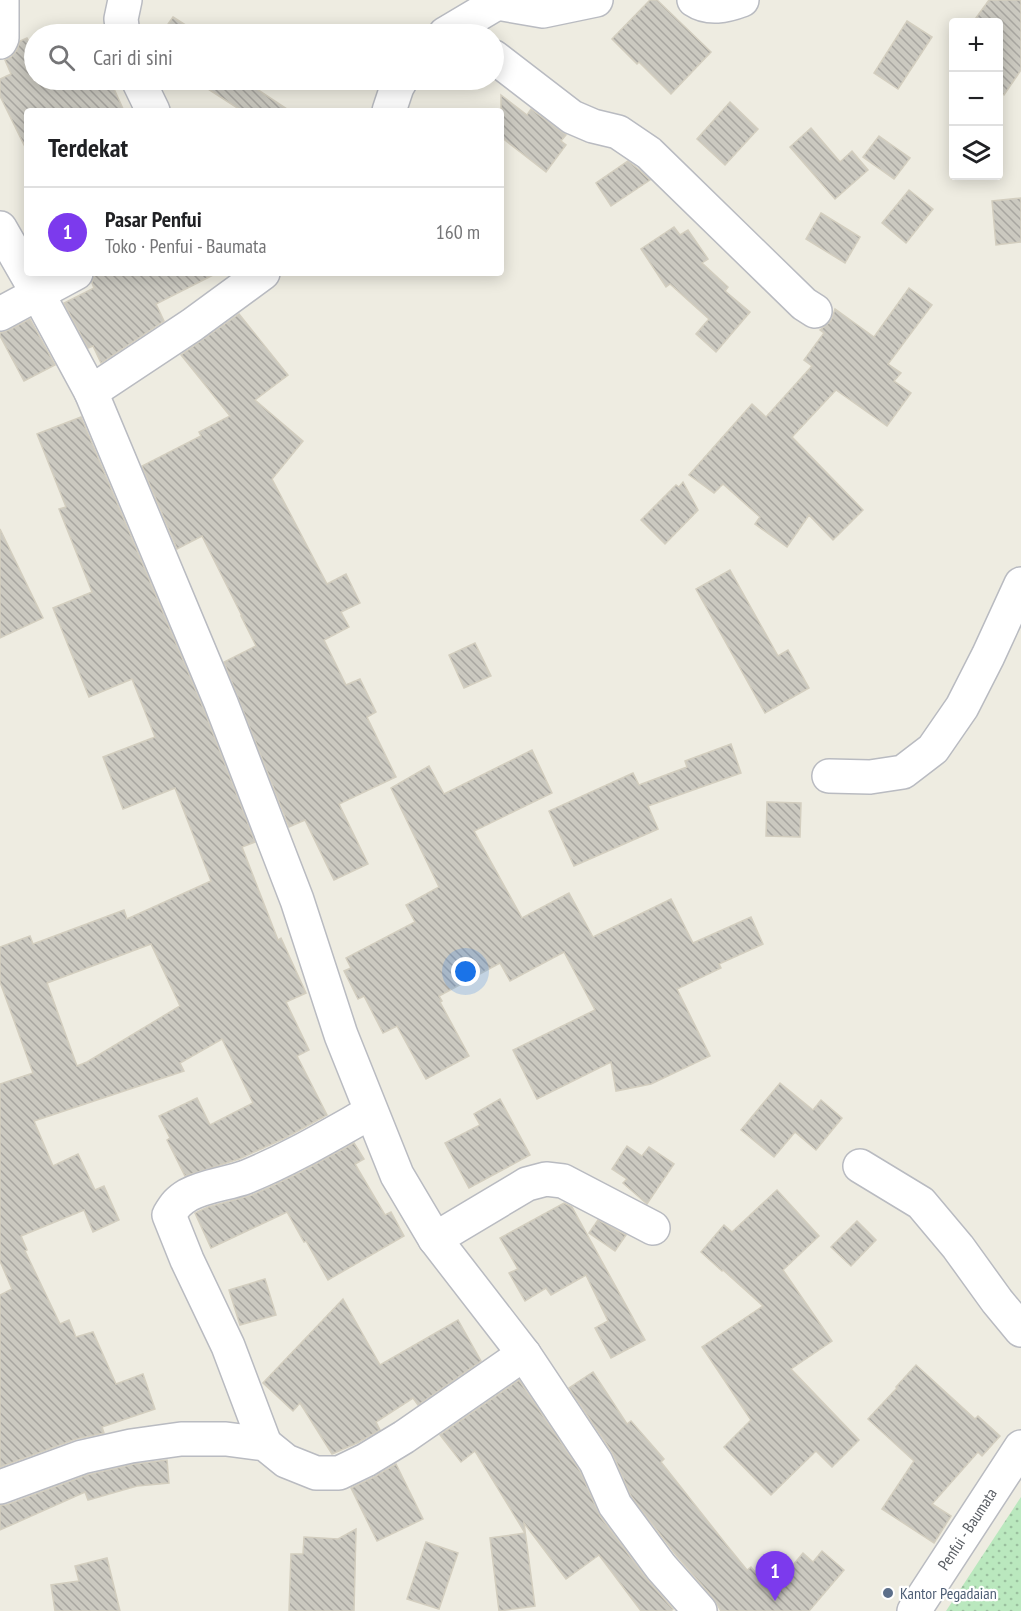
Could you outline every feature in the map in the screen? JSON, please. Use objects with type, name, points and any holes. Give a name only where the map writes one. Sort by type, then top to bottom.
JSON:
[{"type":"street","points":[[0,42],[2,38],[2,0]]},
{"type":"street","points":[[122,24],[125,0]]},
{"type":"street","points":[[466,24],[497,1],[543,11],[596,0]]},
{"type":"street","points":[[694,0],[701,5],[718,7],[742,0]]},
{"type":"street","points":[[504,65],[572,117],[593,126],[618,132],[649,153],[804,304],[815,311]]},
{"type":"street","points":[[390,108],[396,90]]},
{"type":"street","points":[[0,228],[24,270]]},
{"type":"street","points":[[28,276],[92,392],[221,703],[297,900],[340,1035],[397,1175],[435,1239],[524,1354],[596,1462],[615,1505],[661,1567],[700,1611]]},
{"type":"street","points":[[0,314],[71,276]]},
{"type":"street","points":[[92,392],[192,325],[258,276]]},
{"type":"street","points":[[829,776],[870,777],[903,772],[933,749],[962,707],[988,656],[1009,640],[1021,584]]},
{"type":"street","points":[[265,1444],[228,1346],[187,1260],[170,1215],[177,1203],[190,1194],[215,1184],[244,1177],[308,1148],[371,1112]]},
{"type":"street","points":[[860,1166],[921,1203],[958,1247],[1021,1330]]},
{"type":"street","points":[[435,1239],[527,1184],[546,1179],[563,1181],[653,1228]]},
{"type":"street","points":[[0,1487],[82,1457],[131,1446],[181,1439],[226,1438],[265,1444],[286,1461],[316,1473],[339,1473],[404,1437],[524,1354]]},
{"type":"street","name":"Penfui - Baumata","points":[[914,1611],[1021,1447]]},
{"type":"green space","points":[[1021,1497],[1021,1611],[946,1611]]},
{"type":"building","points":[[650,0],[657,0],[711,52],[671,94],[612,39]]},
{"type":"building","points":[[989,0],[1021,0],[1021,70],[1004,95],[1003,18],[976,18]]},
{"type":"building","points":[[173,17],[184,24],[168,24]]},
{"type":"building","points":[[907,21],[932,37],[898,89],[874,73]]},
{"type":"building","points":[[24,39],[24,90],[115,90],[123,108],[24,108],[24,145],[0,96],[0,79],[11,74],[5,60],[17,50],[20,41]]},
{"type":"building","points":[[209,90],[258,90],[285,108],[237,108]]},
{"type":"building","points":[[501,95],[527,115],[531,109],[566,135],[561,141],[566,145],[546,172],[504,139],[504,108],[501,108]]},
{"type":"building","points":[[730,102],[758,129],[725,165],[697,139]]},
{"type":"building","points":[[811,128],[840,162],[852,151],[868,170],[835,199],[790,147]]},
{"type":"building","points":[[879,136],[910,158],[894,179],[863,157]]},
{"type":"building","points":[[628,161],[650,180],[611,206],[596,183]]},
{"type":"building","points":[[909,190],[933,209],[906,243],[882,223]]},
{"type":"building","points":[[1021,198],[1021,242],[996,245],[992,201]]},
{"type":"building","points":[[821,213],[860,237],[845,263],[806,239]]},
{"type":"building","points":[[674,227],[680,235],[688,230],[708,259],[702,263],[728,287],[725,291],[750,312],[716,352],[696,334],[709,319],[670,284],[666,287],[641,249]]},
{"type":"building","points":[[94,276],[211,276],[156,304],[164,321],[101,363],[93,346],[88,348],[64,303],[94,288],[92,283]]},
{"type":"building","points":[[909,288],[932,305],[888,364],[901,373],[894,381],[911,393],[887,426],[836,390],[792,437],[863,510],[833,540],[809,515],[787,547],[755,524],[760,517],[723,484],[714,493],[689,475],[752,404],[766,417],[812,366],[804,360],[824,333],[820,330],[831,321],[835,309],[874,337]]},
{"type":"building","points":[[239,314],[288,375],[255,400],[303,441],[272,479],[327,584],[346,574],[360,603],[341,612],[349,627],[324,640],[346,685],[360,679],[376,712],[367,717],[396,777],[339,804],[368,864],[334,880],[305,820],[289,827],[224,662],[256,646],[202,536],[177,549],[142,466],[201,436],[199,432],[230,416],[181,355]]},
{"type":"building","points":[[30,319],[55,365],[24,381],[0,333]]},
{"type":"building","points":[[81,417],[204,710],[255,842],[242,847],[278,940],[281,938],[306,993],[286,1002],[309,1050],[297,1056],[327,1115],[239,1159],[185,1176],[167,1140],[170,1138],[159,1116],[197,1098],[210,1125],[253,1103],[222,1039],[180,1063],[184,1071],[34,1121],[53,1166],[78,1154],[95,1190],[104,1186],[119,1220],[93,1232],[84,1210],[21,1236],[27,1250],[25,1251],[60,1324],[69,1320],[76,1337],[93,1332],[116,1384],[143,1374],[155,1409],[102,1427],[104,1433],[76,1439],[0,1467],[0,1295],[12,1289],[0,1261],[0,1084],[33,1073],[0,982],[0,947],[30,936],[33,944],[124,910],[127,919],[211,881],[175,788],[123,809],[103,757],[155,737],[132,679],[89,697],[53,608],[92,592],[59,509],[66,507],[37,434]],"holes":[[[151,944],[180,1006],[77,1066],[47,983]]]},
{"type":"building","points":[[683,482],[698,510],[665,544],[641,520],[676,485],[679,487]]},
{"type":"building","points":[[0,529],[43,618],[0,638]]},
{"type":"building","points":[[730,570],[778,656],[788,650],[809,688],[765,713],[696,589]]},
{"type":"building","points":[[475,643],[491,676],[464,688],[449,655]]},
{"type":"building","points":[[731,744],[741,773],[648,806],[658,829],[574,866],[549,811],[633,773],[639,785],[687,767],[685,761]]},
{"type":"building","points":[[532,750],[552,793],[474,831],[522,918],[569,893],[593,937],[671,899],[693,943],[751,917],[763,944],[719,964],[721,968],[677,989],[710,1056],[651,1084],[616,1091],[611,1062],[537,1099],[513,1050],[595,1010],[564,952],[510,981],[500,963],[439,996],[469,1056],[426,1079],[397,1026],[383,1033],[364,996],[358,999],[344,971],[351,968],[346,958],[415,922],[406,905],[439,887],[391,788],[429,766],[444,794]]},
{"type":"building","points":[[767,802],[801,803],[800,837],[766,836]]},
{"type":"building","points":[[780,1083],[813,1110],[821,1100],[842,1118],[816,1150],[795,1132],[774,1157],[741,1130]]},
{"type":"building","points":[[500,1099],[530,1155],[469,1188],[445,1143],[480,1125],[474,1114]]},
{"type":"building","points":[[354,1143],[364,1159],[355,1164],[385,1215],[391,1212],[404,1236],[328,1280],[287,1212],[211,1248],[195,1213],[208,1207],[252,1195]]},
{"type":"building","points":[[627,1146],[642,1156],[649,1147],[674,1164],[647,1204],[623,1183],[627,1179],[612,1169]]},
{"type":"building","points":[[777,1190],[819,1236],[783,1270],[832,1341],[791,1369],[859,1440],[832,1467],[816,1451],[771,1495],[724,1447],[751,1420],[702,1347],[763,1306],[701,1252],[724,1225],[732,1232]]},
{"type":"building","points":[[564,1203],[572,1207],[645,1340],[611,1358],[595,1328],[608,1321],[586,1275],[551,1295],[546,1288],[525,1301],[509,1273],[518,1269],[500,1238]]},
{"type":"building","points":[[598,1220],[626,1235],[615,1251],[589,1233]]},
{"type":"building","points":[[857,1221],[876,1240],[851,1266],[831,1247]]},
{"type":"building","points":[[265,1279],[276,1315],[240,1325],[229,1290]]},
{"type":"building","points":[[343,1299],[380,1365],[458,1320],[481,1361],[418,1405],[413,1398],[376,1422],[380,1430],[332,1454],[300,1403],[293,1411],[263,1383]]},
{"type":"building","points":[[916,1365],[975,1419],[978,1416],[1000,1436],[982,1456],[978,1452],[932,1504],[951,1516],[934,1543],[882,1509],[914,1461],[868,1419]]},
{"type":"building","points":[[593,1372],[627,1424],[631,1421],[664,1459],[661,1462],[725,1543],[747,1570],[751,1567],[771,1591],[803,1553],[813,1562],[822,1551],[844,1570],[809,1611],[721,1611],[714,1599],[676,1555],[631,1496],[612,1452],[569,1388]]},
{"type":"building","points":[[519,1380],[580,1471],[600,1516],[646,1578],[673,1609],[671,1611],[641,1611],[599,1555],[566,1579],[524,1523],[535,1606],[499,1611],[490,1538],[525,1533],[475,1451],[461,1462],[440,1435]]},
{"type":"building","points":[[167,1460],[169,1483],[137,1486],[88,1500],[85,1492],[0,1530],[0,1505],[6,1505],[87,1475],[134,1464]]},
{"type":"building","points":[[396,1464],[423,1519],[377,1541],[351,1488]]},
{"type":"building","points":[[356,1529],[354,1611],[289,1611],[291,1554],[303,1554],[304,1537],[338,1539]]},
{"type":"building","points":[[426,1542],[458,1553],[439,1609],[407,1599]]},
{"type":"building","points":[[107,1558],[120,1611],[55,1611],[51,1585],[79,1581],[75,1566]]},
{"type":"place","name":"Kantor Pegadaian","points":[[888,1593]]},
{"type":"place","name":"Pasar Penfui","points":[[775,1601]]}]
